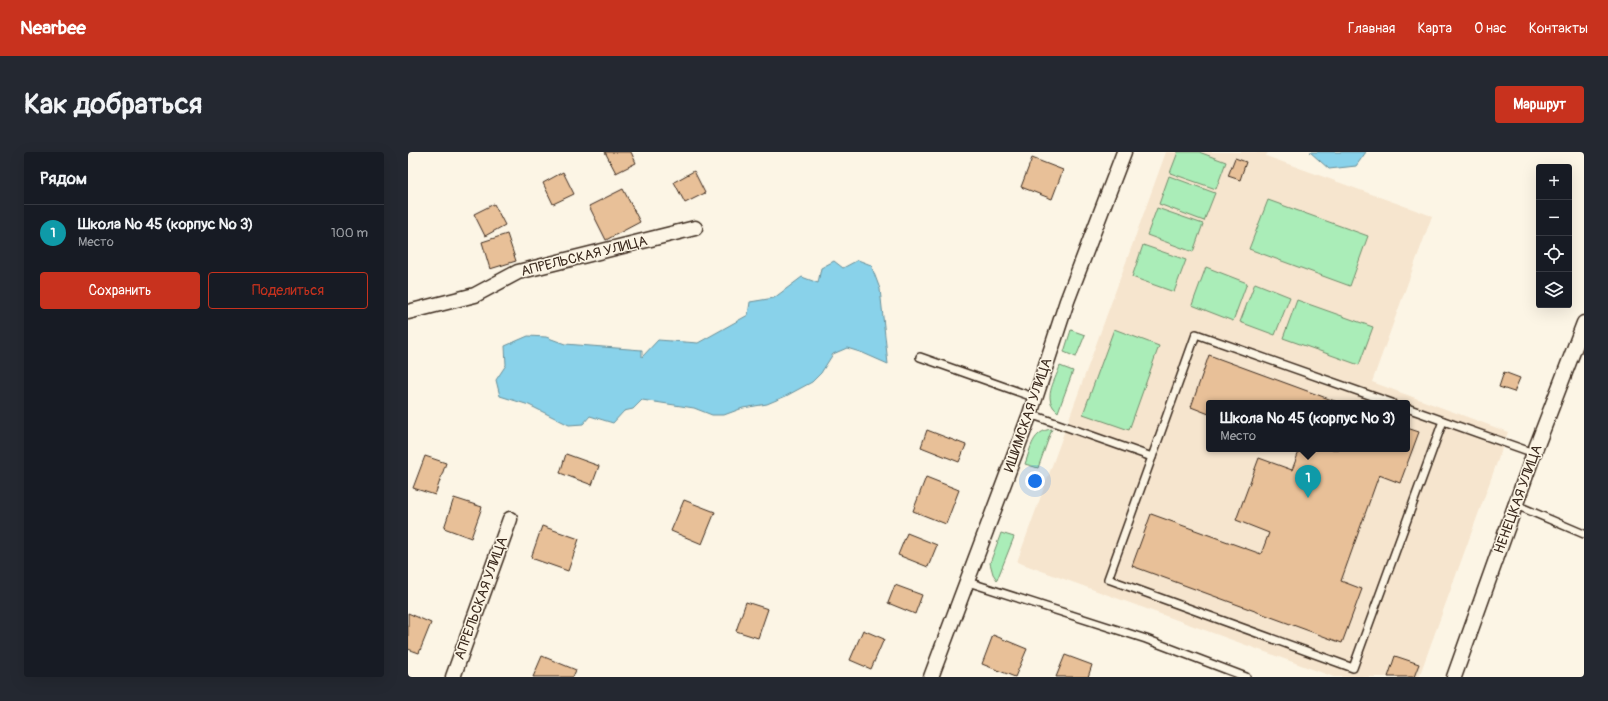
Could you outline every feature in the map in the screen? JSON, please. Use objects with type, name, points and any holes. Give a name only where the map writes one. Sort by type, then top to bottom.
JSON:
[{"type":"street","name":"ИШИМСКАЯ УЛИЦА","points":[[931,677],[1036,398],[1067,301],[1124,152]]},
{"type":"street","name":"АПРЕЛЬСКАЯ УЛИЦА","points":[[408,312],[475,295],[518,272],[695,228]]},
{"type":"street","name":"НЕНЕЦКАЯ УЛИЦА","points":[[1454,677],[1534,453],[1584,323]]},
{"type":"street","name":"АПРЕЛЬСКАЯ УЛИЦА","points":[[453,677],[510,519]]},
{"type":"lane","points":[[1383,400],[1196,334],[1108,579],[1353,668],[1443,421]]},
{"type":"lane","points":[[920,357],[1036,398]]},
{"type":"lane","points":[[1410,409],[1534,453]]},
{"type":"lane","points":[[1030,414],[1152,457]]},
{"type":"lane","points":[[1516,505],[1584,534]]},
{"type":"lane","points":[[968,582],[1146,639],[1246,677]]},
{"type":"shaded area","points":[[1166,152],[1268,152],[1266,156],[1432,216],[1372,382],[1508,432],[1419,677],[1334,677],[1017,562]]},
{"type":"green space","points":[[1178,152],[1199,152],[1226,162],[1216,189],[1170,173]]},
{"type":"green space","points":[[1169,176],[1215,193],[1204,221],[1159,204]]},
{"type":"green space","points":[[1268,200],[1368,236],[1350,286],[1249,249]]},
{"type":"green space","points":[[1157,208],[1203,224],[1193,252],[1147,235]]},
{"type":"green space","points":[[1143,245],[1186,260],[1174,292],[1132,277]]},
{"type":"green space","points":[[1206,267],[1247,283],[1233,321],[1192,305]]},
{"type":"green space","points":[[1255,283],[1290,297],[1275,335],[1240,322]]},
{"type":"green space","points":[[1297,300],[1373,327],[1359,365],[1283,338]]},
{"type":"green space","points":[[1114,329],[1159,346],[1129,430],[1083,414]]},
{"type":"green space","points":[[1071,330],[1085,335],[1076,357],[1064,352]]},
{"type":"green space","points":[[1060,366],[1073,371],[1058,412],[1053,407],[1050,396]]},
{"type":"green space","points":[[1052,429],[1038,468],[1025,464],[1033,441],[1036,437],[1045,430]]},
{"type":"green space","points":[[1001,533],[1014,537],[997,580],[993,574],[990,563]]},
{"type":"water","points":[[1310,152],[1366,152],[1356,166],[1329,169]]},
{"type":"water","points":[[858,260],[871,265],[880,289],[888,364],[847,348],[833,354],[821,373],[812,382],[767,404],[743,408],[724,415],[712,415],[694,408],[642,400],[633,409],[624,411],[613,423],[590,416],[583,424],[569,425],[529,405],[500,396],[496,380],[506,365],[505,346],[528,336],[546,337],[565,344],[642,350],[642,357],[658,340],[698,343],[748,315],[750,302],[774,298],[802,277],[818,283],[821,268],[834,261],[843,268]]},
{"type":"building","points":[[605,152],[631,152],[636,163],[616,173]]},
{"type":"building","points":[[1032,158],[1063,170],[1052,199],[1021,187]]},
{"type":"building","points":[[1235,158],[1246,162],[1240,180],[1228,176]]},
{"type":"building","points":[[694,171],[705,193],[685,203],[674,182]]},
{"type":"building","points":[[563,172],[574,194],[553,204],[543,183]]},
{"type":"building","points":[[623,189],[640,222],[606,240],[589,206]]},
{"type":"building","points":[[494,204],[505,225],[485,236],[474,214]]},
{"type":"building","points":[[507,234],[516,261],[490,269],[482,242]]},
{"type":"building","points":[[1209,355],[1332,400],[1206,400],[1206,413],[1191,407]]},
{"type":"building","points":[[1504,372],[1520,378],[1514,392],[1499,387]]},
{"type":"building","points":[[1410,429],[1419,432],[1400,483],[1379,475],[1341,581],[1362,589],[1342,643],[1132,566],[1151,514],[1261,554],[1269,533],[1236,520],[1259,458],[1292,470],[1299,452],[1410,452]]},
{"type":"building","points":[[927,430],[966,445],[959,462],[921,447]]},
{"type":"building","points":[[566,454],[599,466],[592,485],[560,473]]},
{"type":"building","points":[[425,456],[446,463],[435,495],[413,488]]},
{"type":"building","points":[[926,477],[959,490],[946,524],[913,511]]},
{"type":"building","points":[[454,498],[482,507],[471,538],[444,528]]},
{"type":"building","points":[[684,500],[715,512],[702,544],[671,531]]},
{"type":"building","points":[[542,526],[579,539],[568,571],[531,558]]},
{"type":"building","points":[[907,533],[937,545],[928,567],[898,555]]},
{"type":"building","points":[[895,585],[922,595],[915,614],[888,603]]},
{"type":"building","points":[[746,602],[768,609],[758,638],[736,631]]},
{"type":"building","points":[[408,613],[431,623],[419,653],[408,649]]},
{"type":"building","points":[[863,630],[884,639],[871,669],[850,660]]},
{"type":"building","points":[[993,635],[1027,649],[1015,677],[982,664]]},
{"type":"building","points":[[1065,655],[1092,665],[1088,677],[1056,677]]},
{"type":"building","points":[[542,656],[576,670],[573,677],[533,677]]},
{"type":"building","points":[[1395,656],[1419,664],[1414,677],[1388,677]]},
{"type":"place","name":"Школа № 45 (корпус № 3)","points":[[1308,498]]}]
